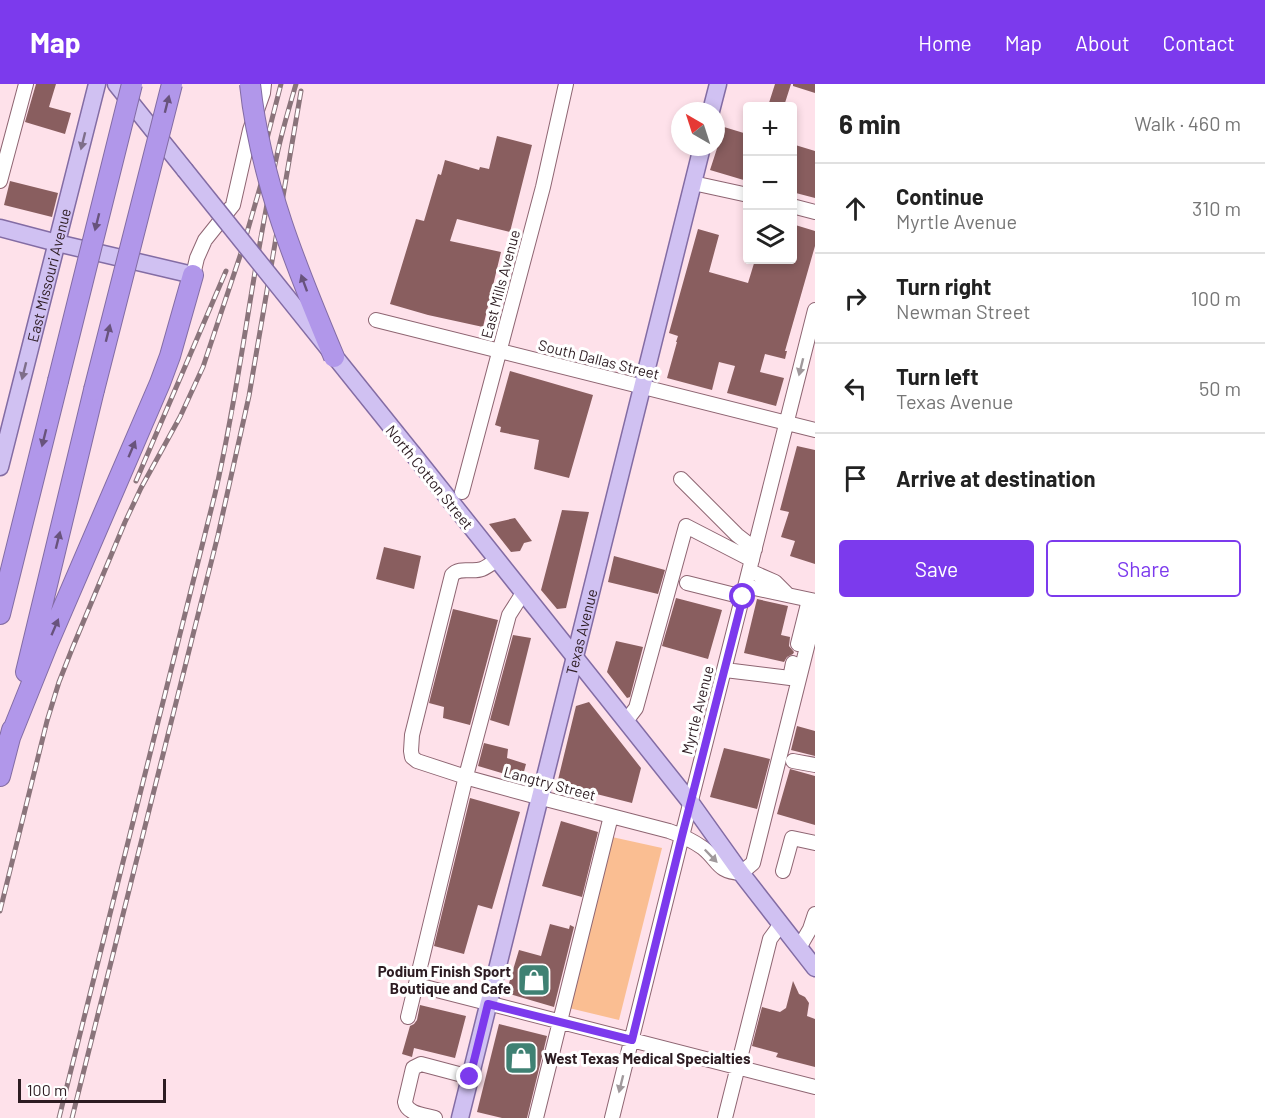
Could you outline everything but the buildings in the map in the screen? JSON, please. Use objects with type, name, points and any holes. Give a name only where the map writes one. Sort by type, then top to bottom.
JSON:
[{"type":"highway","points":[[0,614],[132,84]]},
{"type":"highway","points":[[0,776],[94,390],[172,84]]},
{"type":"highway","points":[[250,84],[253,112],[270,186],[312,304],[334,357]]},
{"type":"highway","points":[[9,740],[48,643],[160,383],[193,275]]},
{"type":"main road","name":"East Missouri Avenue","points":[[0,467],[2,446],[97,84]]},
{"type":"main road","name":"North Cotton Street","points":[[116,84],[575,657],[691,804],[815,968]]},
{"type":"main road","points":[[713,102],[718,84]]},
{"type":"main road","name":"Texas Avenue","points":[[460,1118],[700,156]]},
{"type":"main road","points":[[0,228],[193,275]]},
{"type":"street","points":[[0,181],[26,84]]},
{"type":"street","points":[[193,275],[205,240],[233,206],[250,130],[264,84]]},
{"type":"street","name":"East Mills Avenue","points":[[462,492],[543,187],[566,84]]},
{"type":"street","points":[[693,183],[743,194]]},
{"type":"street","points":[[797,207],[815,212]]},
{"type":"street","name":"Myrtle Avenue","points":[[612,1118],[815,310]]},
{"type":"street","name":"South Dallas Street","points":[[376,320],[815,430]]},
{"type":"street","points":[[681,479],[737,535],[752,560]]},
{"type":"street","points":[[626,722],[636,708],[686,526],[752,560],[788,595]]},
{"type":"street","name":"Langtry Street","points":[[496,560],[480,570],[460,570],[455,571],[452,575],[412,735],[412,757],[417,761],[472,779],[682,836]]},
{"type":"street","points":[[687,583],[812,600],[790,678],[725,670]]},
{"type":"street","points":[[408,1017],[465,776],[509,615],[522,593]]},
{"type":"street","points":[[741,873],[753,863],[815,615]]},
{"type":"street","points":[[793,761],[815,765]]},
{"type":"street","points":[[536,1118],[611,816]]},
{"type":"street","name":"North Cotton Street","points":[[682,836],[706,851],[723,869],[741,873]]},
{"type":"street","points":[[783,871],[792,838],[815,843]]},
{"type":"street","points":[[799,948],[810,929],[815,914]]},
{"type":"street","points":[[725,1118],[770,939],[781,924]]},
{"type":"street","points":[[417,986],[815,1087]]},
{"type":"street","points":[[435,1118],[405,1107],[413,1068],[421,1064],[470,1077]]},
{"type":"shaded area","points":[[612,837],[662,848],[619,1020],[569,1008]]},
{"type":"railway","points":[[260,166],[281,84]]},
{"type":"railway","points":[[59,1118],[215,494],[232,410],[268,197],[281,137],[296,84]]},
{"type":"railway","points":[[72,1118],[218,535],[249,396],[301,91]]},
{"type":"railway","points":[[0,911],[47,721],[59,682],[125,522],[180,417],[203,367],[242,250],[269,156]]},
{"type":"railway","points":[[136,481],[226,271]]},
{"type":"place","name":"Podium Finish Sport Boutique and Cafe","points":[[534,980]]},
{"type":"place","name":"West Texas Medical Specialties","points":[[521,1058]]},
{"type":"route","points":[[470,1077],[488,1004],[632,1040],[743,597]]}]
